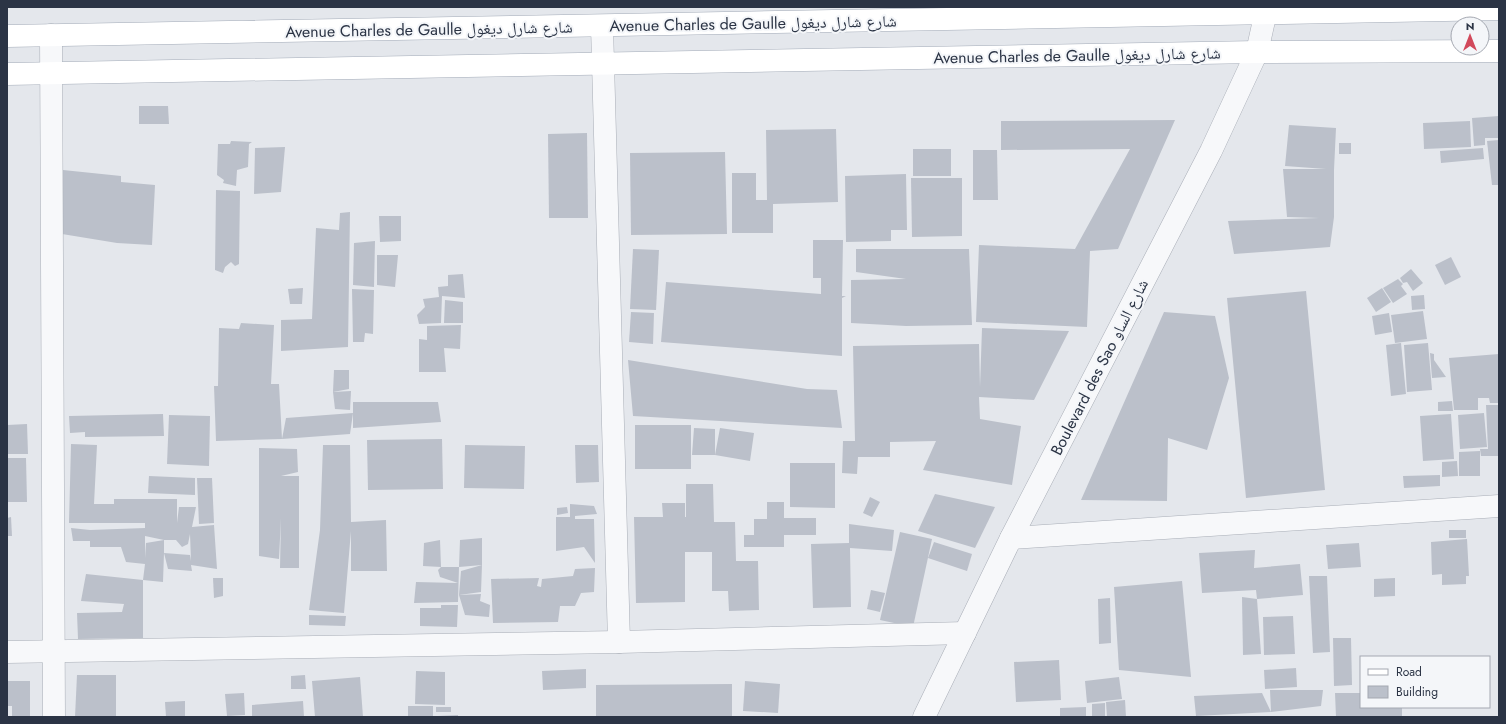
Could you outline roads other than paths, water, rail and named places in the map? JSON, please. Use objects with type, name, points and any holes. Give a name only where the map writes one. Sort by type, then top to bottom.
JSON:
[{"type":"main road","name":"Avenue Charles de Gaulle شارع شارل ديغول","points":[[7,36],[602,26],[1267,11],[1499,9]]},
{"type":"main road","name":"Avenue Charles de Gaulle شارع شارل ديغول","points":[[7,74],[602,62],[1257,52],[1499,51]]},
{"type":"street","name":"Boulevard des Sao شارع الساو","points":[[924,717],[1011,538],[1207,158],[1257,52],[1267,11]]},
{"type":"street","points":[[602,26],[618,642]]},
{"type":"street","points":[[51,35],[54,717]]},
{"type":"street","points":[[1011,538],[1499,506]]},
{"type":"street","points":[[7,652],[618,642],[965,633]]}]
